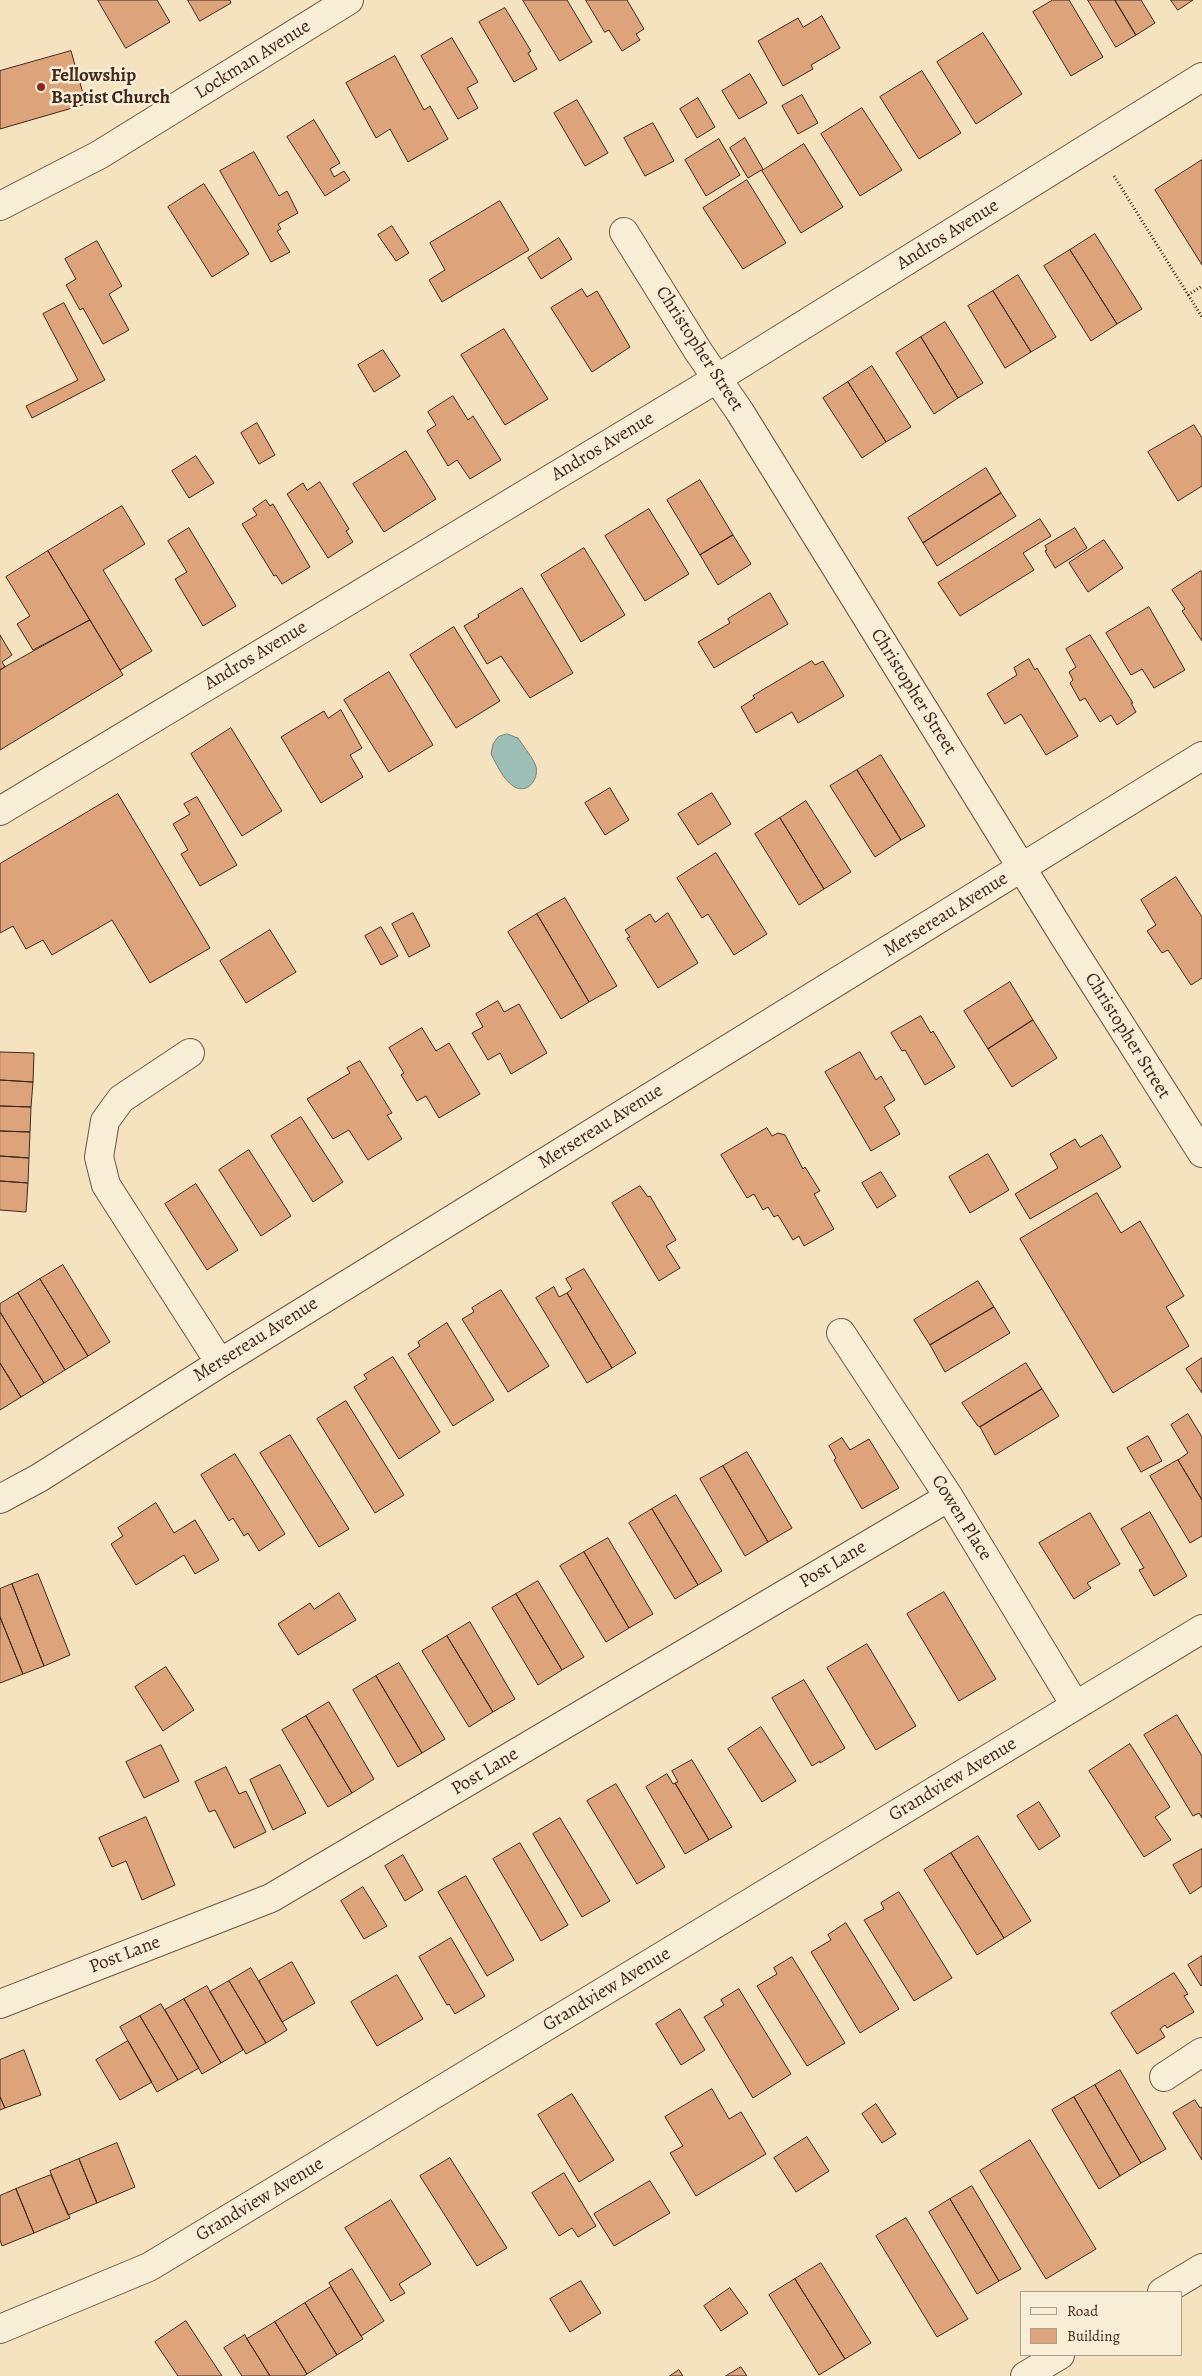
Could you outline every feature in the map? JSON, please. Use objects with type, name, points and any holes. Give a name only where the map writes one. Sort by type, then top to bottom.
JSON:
[{"type":"street","name":"Lockman Avenue","points":[[0,206],[99,155],[349,0]]},
{"type":"street","name":"Andros Avenue","points":[[0,811],[718,378],[1202,77]]},
{"type":"street","name":"Christopher Street","points":[[624,232],[698,351],[718,378],[1022,868],[1202,1153]]},
{"type":"street","name":"Mersereau Avenue","points":[[0,1499],[39,1478],[220,1362],[1202,756]]},
{"type":"street","points":[[190,1053],[121,1099],[105,1121],[99,1157],[106,1185],[220,1362]]},
{"type":"street","name":"Cowen Place","points":[[841,1333],[949,1497],[1075,1706]]},
{"type":"street","name":"Post Lane","points":[[0,2004],[271,1898],[949,1497]]},
{"type":"street","name":"Grandview Avenue","points":[[0,2329],[150,2267],[1202,1629]]},
{"type":"street","points":[[1164,2077],[1202,2052]]},
{"type":"street","points":[[1164,2291],[1202,2268]]},
{"type":"street","points":[[1025,2376],[1058,2356]]},
{"type":"path","points":[[1114,176],[1202,317]]},
{"type":"path","points":[[1188,295],[1202,286]]},
{"type":"water","points":[[507,734],[518,738],[535,764],[535,779],[532,784],[524,789],[513,786],[506,780],[491,754],[493,744],[498,737]]},
{"type":"building","points":[[98,0],[157,0],[170,22],[126,48]]},
{"type":"building","points":[[188,0],[230,0],[231,3],[200,21]]},
{"type":"building","points":[[523,0],[567,0],[592,42],[560,61]]},
{"type":"building","points":[[586,0],[627,0],[644,29],[636,34],[640,40],[622,51],[609,30],[605,32]]},
{"type":"building","points":[[1053,0],[1069,0],[1103,57],[1071,76],[1033,12]]},
{"type":"building","points":[[1088,0],[1115,0],[1136,35],[1116,47]]},
{"type":"building","points":[[1115,0],[1141,0],[1155,23],[1136,35]]},
{"type":"building","points":[[1171,0],[1193,0],[1178,10]]},
{"type":"building","points":[[505,8],[531,51],[528,53],[537,69],[514,82],[479,22]]},
{"type":"building","points":[[822,16],[840,48],[811,65],[813,69],[783,86],[758,41],[798,18],[803,27]]},
{"type":"building","points":[[983,33],[1022,94],[976,124],[937,62]]},
{"type":"building","points":[[452,38],[478,82],[467,88],[478,108],[458,119],[421,56]]},
{"type":"building","name":"Fellowship Baptist Church","points":[[71,51],[86,104],[0,129],[0,71]]},
{"type":"building","points":[[395,56],[424,110],[430,106],[448,139],[408,162],[390,129],[376,138],[346,83]]},
{"type":"building","points":[[922,71],[961,133],[919,159],[880,97]]},
{"type":"building","points":[[750,74],[767,103],[739,119],[722,91]]},
{"type":"building","points":[[802,95],[818,123],[798,134],[782,106]]},
{"type":"building","points":[[698,98],[715,127],[697,138],[680,109]]},
{"type":"building","points":[[577,100],[608,153],[585,166],[554,113]]},
{"type":"building","points":[[862,108],[902,170],[860,196],[821,134]]},
{"type":"building","points":[[314,120],[340,163],[330,169],[334,177],[344,171],[350,180],[325,196],[287,137]]},
{"type":"building","points":[[653,123],[674,161],[645,176],[624,138]]},
{"type":"building","points":[[745,138],[763,169],[748,178],[730,148]]},
{"type":"building","points":[[719,139],[740,175],[706,196],[685,160]]},
{"type":"building","points":[[804,144],[843,207],[801,233],[762,171]]},
{"type":"building","points":[[254,152],[279,196],[287,191],[298,213],[278,224],[281,229],[277,231],[290,252],[271,262],[220,171]]},
{"type":"building","points":[[1202,160],[1202,265],[1155,190]]},
{"type":"building","points":[[747,180],[786,243],[743,269],[703,208]]},
{"type":"building","points":[[204,184],[249,254],[212,277],[168,207]]},
{"type":"building","points":[[500,201],[529,250],[442,302],[429,280],[445,270],[430,243]]},
{"type":"building","points":[[392,226],[409,253],[396,261],[378,235]]},
{"type":"building","points":[[1095,234],[1142,309],[1117,324],[1070,250]]},
{"type":"building","points":[[559,238],[572,259],[541,279],[528,258]]},
{"type":"building","points":[[97,241],[122,286],[109,294],[129,330],[103,344],[83,308],[80,310],[66,285],[76,279],[65,259]]},
{"type":"building","points":[[1070,250],[1117,324],[1091,341],[1044,266]]},
{"type":"building","points":[[1018,275],[1056,337],[1031,352],[993,291]]},
{"type":"building","points":[[582,289],[587,297],[597,291],[630,347],[592,372],[551,308]]},
{"type":"building","points":[[993,291],[1031,352],[1005,368],[968,306]]},
{"type":"building","points":[[64,303],[105,380],[32,418],[26,406],[78,380],[43,314]]},
{"type":"building","points":[[945,322],[983,383],[958,398],[921,337]]},
{"type":"building","points":[[504,329],[548,399],[505,425],[461,355]]},
{"type":"building","points":[[921,337],[958,398],[934,414],[896,353]]},
{"type":"building","points":[[383,350],[400,376],[374,392],[358,365]]},
{"type":"building","points":[[872,366],[911,427],[886,442],[848,382]]},
{"type":"building","points":[[848,382],[886,442],[862,458],[823,398]]},
{"type":"building","points":[[453,396],[468,420],[473,416],[501,460],[470,479],[457,460],[448,466],[427,431],[436,425],[428,412]]},
{"type":"building","points":[[257,423],[275,455],[259,464],[241,433]]},
{"type":"building","points":[[1194,425],[1202,438],[1202,486],[1178,501],[1148,452]]},
{"type":"building","points":[[406,451],[436,499],[384,532],[353,484]]},
{"type":"building","points":[[196,456],[214,483],[189,498],[172,471]]},
{"type":"building","points":[[986,468],[1001,493],[923,543],[908,518]]},
{"type":"building","points":[[700,480],[733,535],[700,555],[667,500]]},
{"type":"building","points":[[320,482],[349,529],[346,531],[353,542],[328,558],[287,494],[303,483],[307,490]]},
{"type":"building","points":[[1001,493],[1016,516],[937,566],[923,543]]},
{"type":"building","points":[[266,500],[270,506],[273,504],[310,567],[282,584],[276,575],[274,576],[242,524],[257,515],[253,509]]},
{"type":"building","points":[[122,506],[145,544],[103,570],[152,651],[120,670],[48,551]]},
{"type":"building","points":[[649,509],[689,574],[645,601],[605,536]]},
{"type":"building","points":[[1040,519],[1051,536],[1023,553],[1034,570],[960,616],[938,583]]},
{"type":"building","points":[[189,528],[236,606],[203,626],[175,579],[187,572],[168,541]]},
{"type":"building","points":[[1075,528],[1087,548],[1055,568],[1045,551],[1047,550],[1045,546]]},
{"type":"building","points":[[733,535],[751,564],[718,585],[700,555]]},
{"type":"building","points":[[1104,540],[1123,568],[1088,592],[1069,563]]},
{"type":"building","points":[[584,548],[625,615],[581,642],[541,575]]},
{"type":"building","points":[[48,551],[90,620],[33,650],[17,624],[30,616],[6,577]]},
{"type":"building","points":[[1201,571],[1202,641],[1182,611],[1185,609],[1172,590]]},
{"type":"building","points":[[522,588],[573,673],[530,698],[501,656],[487,664],[464,626],[479,617],[478,615]]},
{"type":"building","points":[[770,593],[788,624],[714,668],[698,642],[730,623],[728,619]]},
{"type":"building","points":[[1149,607],[1185,670],[1154,688],[1142,669],[1131,675],[1106,633]]},
{"type":"building","points":[[90,620],[123,675],[0,750],[0,670]]},
{"type":"building","points":[[454,627],[500,701],[456,728],[410,655]]},
{"type":"building","points":[[0,635],[12,655],[2,662],[5,667],[0,670]]},
{"type":"building","points":[[1090,635],[1133,703],[1131,703],[1136,712],[1117,725],[1111,715],[1100,722],[1085,698],[1080,701],[1070,683],[1073,680],[1069,672],[1076,667],[1066,649]]},
{"type":"building","points":[[1029,659],[1035,670],[1037,668],[1078,736],[1046,755],[1021,714],[1005,724],[987,694],[1017,675],[1014,668]]},
{"type":"building","points":[[812,661],[815,665],[823,661],[844,696],[798,723],[792,712],[756,733],[741,707],[755,698],[753,696]]},
{"type":"building","points":[[389,672],[433,745],[389,772],[344,700]]},
{"type":"building","points":[[341,710],[362,748],[350,755],[363,777],[321,803],[281,737],[324,711],[328,718]]},
{"type":"building","points":[[231,728],[282,811],[242,836],[191,754]]},
{"type":"building","points":[[881,755],[925,826],[901,840],[857,770]]},
{"type":"building","points":[[857,770],[901,840],[875,857],[830,786]]},
{"type":"building","points":[[610,788],[629,820],[605,835],[585,803]]},
{"type":"building","points":[[712,793],[731,824],[698,845],[678,814]]},
{"type":"building","points":[[118,794],[210,948],[150,983],[112,920],[52,955],[43,940],[26,949],[13,926],[0,933],[0,864]]},
{"type":"building","points":[[197,797],[237,865],[200,886],[181,854],[188,850],[173,824],[190,814],[184,804]]},
{"type":"building","points":[[806,801],[851,872],[824,889],[780,818]]},
{"type":"building","points":[[780,818],[824,889],[799,905],[755,834]]},
{"type":"building","points":[[716,853],[767,934],[734,955],[708,914],[702,918],[677,878]]},
{"type":"building","points":[[1176,877],[1202,917],[1202,978],[1191,985],[1168,950],[1162,953],[1147,931],[1156,925],[1141,900]]},
{"type":"building","points":[[565,898],[617,986],[589,1002],[537,914]]},
{"type":"building","points":[[413,913],[430,946],[409,957],[392,924]]},
{"type":"building","points":[[668,913],[698,963],[658,988],[627,938],[630,937],[625,930],[650,914],[655,922]]},
{"type":"building","points":[[537,914],[589,1002],[561,1019],[508,932]]},
{"type":"building","points":[[381,927],[398,956],[381,965],[365,936]]},
{"type":"building","points":[[270,930],[296,972],[246,1003],[220,961]]},
{"type":"building","points":[[1010,982],[1033,1020],[988,1049],[964,1011]]},
{"type":"building","points":[[498,1001],[504,1012],[519,1004],[547,1053],[511,1074],[500,1053],[488,1060],[472,1033],[483,1027],[476,1014]]},
{"type":"building","points":[[921,1016],[931,1033],[933,1031],[955,1067],[925,1085],[905,1050],[902,1051],[891,1033]]},
{"type":"building","points":[[1033,1020],[1057,1058],[1012,1087],[988,1049]]},
{"type":"building","points":[[422,1028],[436,1051],[449,1043],[480,1094],[439,1118],[426,1096],[417,1101],[401,1075],[404,1073],[389,1048]]},
{"type":"building","points":[[0,1052],[34,1053],[33,1082],[0,1080]]},
{"type":"building","points":[[860,1052],[876,1080],[881,1076],[895,1100],[884,1107],[900,1134],[871,1151],[825,1072]]},
{"type":"building","points":[[360,1061],[392,1113],[387,1115],[402,1139],[368,1160],[349,1130],[333,1139],[307,1099],[350,1073],[347,1068]]},
{"type":"building","points":[[0,1080],[33,1082],[31,1107],[0,1106]]},
{"type":"building","points":[[0,1106],[31,1107],[30,1132],[0,1131]]},
{"type":"building","points":[[301,1117],[343,1182],[313,1202],[271,1136]]},
{"type":"building","points":[[767,1128],[772,1136],[778,1133],[785,1135],[803,1169],[805,1167],[820,1191],[814,1194],[834,1229],[804,1246],[799,1236],[793,1240],[778,1215],[774,1217],[768,1207],[763,1210],[754,1194],[747,1198],[721,1155]]},
{"type":"building","points":[[0,1131],[30,1132],[29,1158],[0,1156]]},
{"type":"building","points":[[1102,1135],[1121,1167],[1030,1219],[1015,1194],[1058,1168],[1050,1154],[1075,1139],[1080,1147]]},
{"type":"building","points":[[249,1150],[291,1216],[261,1236],[219,1170]]},
{"type":"building","points":[[988,1154],[1009,1190],[970,1213],[949,1177]]},
{"type":"building","points":[[0,1156],[29,1158],[28,1183],[0,1181]]},
{"type":"building","points":[[881,1172],[896,1196],[877,1208],[862,1183]]},
{"type":"building","points":[[0,1181],[28,1183],[26,1212],[0,1210]]},
{"type":"building","points":[[196,1184],[238,1250],[207,1270],[165,1204]]},
{"type":"building","points":[[640,1186],[648,1197],[650,1196],[676,1240],[666,1246],[680,1268],[659,1281],[612,1203]]},
{"type":"building","points":[[1097,1193],[1121,1233],[1140,1221],[1184,1296],[1166,1307],[1189,1346],[1113,1393],[1020,1239]]},
{"type":"building","points":[[63,1265],[110,1342],[88,1356],[40,1279]]},
{"type":"building","points":[[584,1269],[636,1353],[612,1368],[567,1293],[572,1289],[566,1279]]},
{"type":"building","points":[[40,1279],[88,1356],[65,1370],[18,1293]]},
{"type":"building","points":[[978,1281],[994,1307],[930,1345],[914,1320]]},
{"type":"building","points":[[554,1287],[559,1297],[567,1293],[612,1368],[587,1383],[536,1298]]},
{"type":"building","points":[[501,1290],[549,1366],[508,1392],[462,1319],[474,1312],[472,1308]]},
{"type":"building","points":[[18,1293],[65,1370],[44,1383],[0,1312],[0,1304]]},
{"type":"building","points":[[994,1307],[1010,1333],[945,1372],[930,1345]]},
{"type":"building","points":[[0,1312],[44,1383],[21,1397],[0,1363]]},
{"type":"building","points":[[447,1323],[494,1400],[453,1426],[408,1354],[420,1346],[418,1342]]},
{"type":"building","points":[[393,1357],[440,1432],[399,1459],[354,1387],[367,1379],[364,1375]]},
{"type":"building","points":[[1202,1358],[1202,1393],[1186,1369]]},
{"type":"building","points":[[0,1363],[21,1397],[0,1410]]},
{"type":"building","points":[[1026,1363],[1042,1389],[980,1427],[977,1425],[962,1403]]},
{"type":"building","points":[[1042,1389],[1059,1416],[995,1455],[980,1427]]},
{"type":"building","points":[[346,1401],[404,1495],[375,1513],[317,1419]]},
{"type":"building","points":[[1188,1414],[1202,1437],[1202,1500],[1178,1460],[1188,1453],[1171,1425]]},
{"type":"building","points":[[290,1435],[349,1529],[319,1547],[260,1453]]},
{"type":"building","points":[[1148,1436],[1162,1461],[1141,1472],[1127,1448]]},
{"type":"building","points":[[842,1438],[850,1450],[869,1439],[899,1488],[862,1509],[834,1460],[836,1458],[829,1446]]},
{"type":"building","points":[[747,1452],[792,1528],[768,1542],[723,1466]]},
{"type":"building","points":[[235,1454],[285,1534],[259,1551],[248,1533],[244,1536],[233,1518],[229,1521],[201,1475]]},
{"type":"building","points":[[1178,1460],[1202,1500],[1202,1536],[1190,1543],[1150,1476]]},
{"type":"building","points":[[723,1466],[768,1542],[745,1556],[700,1479]]},
{"type":"building","points":[[676,1495],[722,1571],[698,1585],[652,1509]]},
{"type":"building","points":[[156,1503],[174,1533],[195,1520],[219,1560],[195,1574],[184,1555],[136,1585],[111,1544],[123,1536],[118,1528]]},
{"type":"building","points":[[652,1509],[698,1585],[675,1599],[629,1523]]},
{"type":"building","points":[[1150,1512],[1187,1576],[1154,1596],[1139,1570],[1144,1568],[1121,1529]]},
{"type":"building","points":[[1090,1513],[1120,1564],[1087,1583],[1091,1588],[1074,1599],[1039,1543]]},
{"type":"building","points":[[608,1538],[653,1614],[629,1628],[584,1552]]},
{"type":"building","points":[[584,1552],[629,1628],[606,1642],[560,1566]]},
{"type":"building","points":[[38,1574],[70,1655],[44,1666],[12,1584]]},
{"type":"building","points":[[538,1581],[584,1657],[562,1670],[516,1594]]},
{"type":"building","points":[[12,1584],[44,1666],[23,1674],[0,1617],[0,1589]]},
{"type":"building","points":[[944,1592],[996,1679],[959,1701],[907,1614]]},
{"type":"building","points":[[339,1593],[356,1620],[298,1655],[278,1624],[310,1603],[314,1609]]},
{"type":"building","points":[[516,1594],[562,1670],[538,1685],[492,1608]]},
{"type":"building","points":[[0,1617],[23,1674],[0,1683]]},
{"type":"building","points":[[470,1622],[515,1699],[493,1712],[447,1636]]},
{"type":"building","points":[[447,1636],[493,1712],[469,1727],[422,1651]]},
{"type":"building","points":[[867,1644],[916,1726],[876,1750],[827,1668]]},
{"type":"building","points":[[399,1663],[445,1739],[422,1753],[376,1676]]},
{"type":"building","points":[[166,1667],[194,1710],[163,1731],[135,1687]]},
{"type":"building","points":[[376,1676],[422,1753],[398,1767],[353,1690]]},
{"type":"building","points":[[804,1680],[845,1748],[812,1766],[772,1698]]},
{"type":"building","points":[[329,1702],[374,1779],[352,1793],[306,1716]]},
{"type":"building","points":[[1177,1715],[1202,1756],[1202,1818],[1199,1813],[1193,1816],[1144,1735]]},
{"type":"building","points":[[306,1716],[352,1793],[328,1807],[282,1730]]},
{"type":"building","points":[[761,1727],[796,1781],[762,1802],[728,1749]]},
{"type":"building","points":[[1130,1744],[1170,1807],[1155,1817],[1171,1840],[1144,1857],[1089,1771]]},
{"type":"building","points":[[161,1745],[179,1781],[144,1798],[126,1762]]},
{"type":"building","points":[[692,1760],[732,1827],[709,1840],[675,1783],[678,1782],[672,1771]]},
{"type":"building","points":[[280,1765],[306,1813],[273,1830],[250,1780]]},
{"type":"building","points":[[226,1767],[239,1794],[246,1791],[266,1832],[234,1848],[215,1810],[209,1812],[195,1782]]},
{"type":"building","points":[[667,1774],[673,1784],[675,1783],[709,1840],[685,1854],[646,1787]]},
{"type":"building","points":[[616,1784],[665,1867],[637,1884],[587,1801]]},
{"type":"building","points":[[1039,1802],[1060,1836],[1039,1850],[1017,1816]]},
{"type":"building","points":[[146,1817],[175,1885],[142,1900],[126,1861],[112,1867],[99,1838]]},
{"type":"building","points":[[560,1818],[610,1901],[582,1917],[533,1834]]},
{"type":"building","points":[[978,1836],[1031,1921],[1004,1938],[951,1853]]},
{"type":"building","points":[[520,1843],[568,1925],[541,1941],[493,1859]]},
{"type":"building","points":[[1202,1849],[1202,1886],[1190,1894],[1173,1865]]},
{"type":"building","points":[[951,1853],[1004,1938],[977,1955],[924,1870]]},
{"type":"building","points":[[403,1855],[423,1890],[405,1901],[385,1866]]},
{"type":"building","points":[[466,1876],[514,1960],[487,1976],[438,1892]]},
{"type":"building","points":[[363,1887],[387,1926],[364,1939],[341,1901]]},
{"type":"building","points":[[899,1892],[952,1978],[914,2001],[864,1920],[884,1909],[881,1903]]},
{"type":"building","points":[[846,1923],[899,2009],[860,2033],[811,1952],[831,1940],[828,1935]]},
{"type":"building","points":[[451,1938],[485,1996],[455,2014],[449,2004],[447,2005],[419,1957]]},
{"type":"building","points":[[1202,1956],[1202,1985],[1201,1986],[1188,1965]]},
{"type":"building","points":[[792,1957],[845,2043],[807,2066],[757,1986],[777,1974],[774,1968]]},
{"type":"building","points":[[292,1962],[315,2003],[282,2022],[259,1981]]},
{"type":"building","points":[[251,1968],[287,2030],[266,2043],[229,1981]]},
{"type":"building","points":[[1174,1973],[1188,1994],[1184,1996],[1194,2012],[1167,2028],[1165,2025],[1160,2029],[1165,2037],[1137,2054],[1111,2013]]},
{"type":"building","points":[[397,1975],[423,2019],[377,2046],[351,2002]]},
{"type":"building","points":[[229,1981],[266,2043],[246,2054],[210,1992]]},
{"type":"building","points":[[207,1986],[243,2050],[221,2063],[184,1999]]},
{"type":"building","points":[[739,1989],[791,2074],[753,2098],[704,2017],[724,2005],[721,2000]]},
{"type":"building","points":[[184,1999],[221,2063],[202,2074],[165,2010]]},
{"type":"building","points":[[161,2004],[199,2068],[178,2080],[140,2016]]},
{"type":"building","points":[[680,2009],[705,2050],[681,2065],[656,2024]]},
{"type":"building","points":[[140,2016],[178,2080],[157,2092],[120,2027]]},
{"type":"building","points":[[128,2041],[152,2082],[120,2100],[96,2060]]},
{"type":"building","points":[[24,2050],[41,2095],[5,2108],[0,2097],[0,2060]]},
{"type":"building","points":[[1120,2070],[1166,2149],[1141,2163],[1095,2085]]},
{"type":"building","points":[[1095,2085],[1141,2163],[1120,2176],[1074,2097]]},
{"type":"building","points":[[712,2089],[729,2119],[741,2112],[766,2154],[696,2196],[670,2153],[683,2146],[665,2117]]},
{"type":"building","points":[[572,2094],[614,2160],[579,2182],[538,2115]]},
{"type":"building","points":[[0,2097],[5,2108],[0,2110]]},
{"type":"building","points":[[1074,2097],[1120,2176],[1099,2189],[1052,2110]]},
{"type":"building","points":[[1195,2100],[1200,2108],[1202,2107],[1202,2160],[1173,2113]]},
{"type":"building","points":[[876,2104],[896,2134],[882,2143],[862,2114]]},
{"type":"building","points":[[807,2137],[829,2171],[796,2192],[774,2158]]},
{"type":"building","points":[[1030,2140],[1096,2249],[1046,2279],[980,2171]]},
{"type":"building","points":[[117,2143],[135,2187],[97,2203],[79,2159]]},
{"type":"building","points":[[450,2158],[507,2248],[477,2266],[420,2176]]},
{"type":"building","points":[[79,2159],[97,2203],[68,2215],[50,2171]]},
{"type":"building","points":[[564,2173],[596,2226],[578,2237],[572,2228],[559,2236],[532,2193]]},
{"type":"building","points":[[51,2175],[70,2218],[34,2233],[16,2189]]},
{"type":"building","points":[[650,2181],[670,2213],[614,2246],[594,2214]]},
{"type":"building","points":[[972,2186],[1021,2269],[999,2281],[950,2199]]},
{"type":"building","points":[[16,2189],[34,2233],[2,2246],[0,2240],[0,2196]]},
{"type":"building","points":[[950,2199],[999,2281],[977,2294],[929,2212]]},
{"type":"building","points":[[391,2200],[431,2264],[399,2284],[405,2293],[391,2301],[345,2228]]},
{"type":"building","points":[[906,2218],[968,2319],[937,2337],[876,2236]]},
{"type":"building","points":[[821,2263],[871,2343],[845,2359],[795,2279]]},
{"type":"building","points":[[352,2269],[384,2321],[361,2336],[329,2283]]},
{"type":"building","points":[[795,2279],[845,2359],[819,2375],[769,2295]]},
{"type":"building","points":[[581,2281],[601,2313],[570,2332],[550,2299]]},
{"type":"building","points":[[331,2287],[363,2339],[337,2355],[305,2303]]},
{"type":"building","points":[[730,2288],[748,2313],[721,2331],[704,2306]]},
{"type":"building","points":[[305,2303],[337,2355],[307,2374],[275,2322]]},
{"type":"building","points":[[186,2321],[222,2376],[178,2376],[155,2342]]},
{"type":"building","points":[[275,2322],[307,2374],[304,2376],[270,2376],[247,2339]]},
{"type":"building","points":[[245,2335],[270,2376],[242,2376],[224,2348]]},
{"type":"building","points":[[741,2367],[747,2376],[726,2376]]},
{"type":"building","points":[[679,2370],[683,2376],[670,2376]]},
{"type":"place","name":"Fellowship Baptist Church","points":[[41,87]]}]
